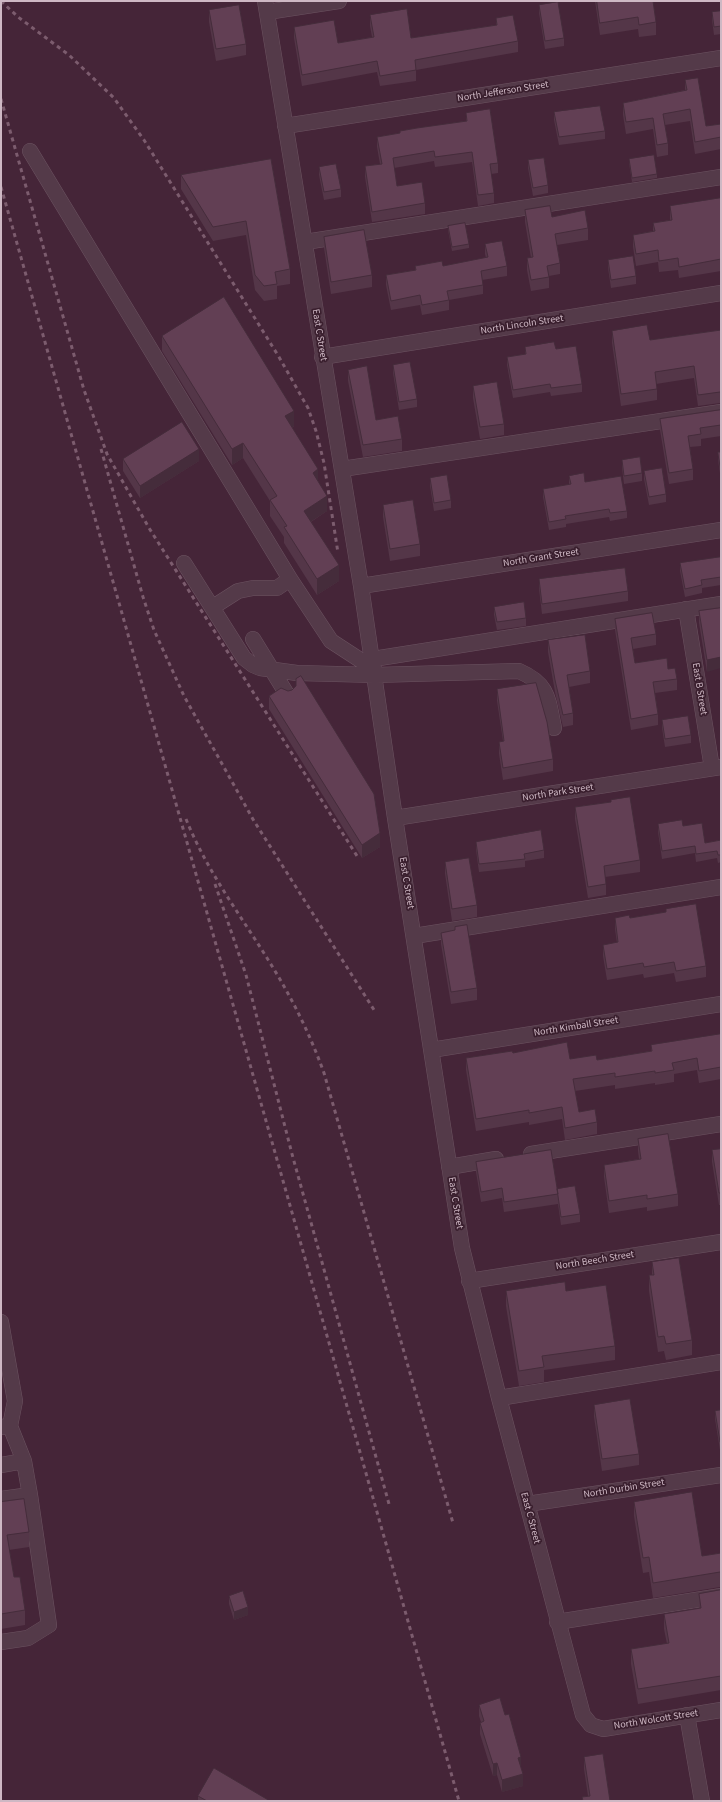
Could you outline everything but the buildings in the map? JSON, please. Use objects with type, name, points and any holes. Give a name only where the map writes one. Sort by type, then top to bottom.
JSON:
[{"type":"street","points":[[266,7],[339,1]]},
{"type":"street","name":"East C Street","points":[[266,7],[305,242],[322,357],[361,586],[449,1167],[469,1281],[557,1622],[583,1715],[591,1725]]},
{"type":"street","name":"North Jefferson Street","points":[[285,126],[721,58]]},
{"type":"street","points":[[30,151],[290,579],[332,641],[374,668],[686,609],[721,604]]},
{"type":"street","points":[[305,242],[721,177]]},
{"type":"street","name":"North Lincoln Street","points":[[322,357],[721,293]]},
{"type":"street","points":[[342,469],[721,412]]},
{"type":"street","name":"North Grant Street","points":[[361,586],[721,530]]},
{"type":"street","points":[[184,563],[244,658],[253,665],[297,673],[374,668],[519,671],[533,677],[547,693],[554,728]]},
{"type":"street","points":[[213,607],[238,591],[253,588],[277,588],[290,579]]},
{"type":"street","name":"East B Street","points":[[686,609],[717,768]]},
{"type":"street","points":[[253,639],[288,696]]},
{"type":"street","name":"North Park Street","points":[[395,818],[717,768]]},
{"type":"street","points":[[414,936],[721,887]]},
{"type":"street","name":"North Kimball Street","points":[[432,1050],[721,1004]]},
{"type":"street","points":[[449,1167],[721,1124]]},
{"type":"street","name":"North Beech Street","points":[[469,1281],[721,1242]]},
{"type":"street","points":[[1,1322],[15,1401],[6,1426],[24,1461],[49,1625],[28,1638],[1,1642]]},
{"type":"street","points":[[499,1398],[721,1362]]},
{"type":"street","points":[[1,1465],[24,1461]]},
{"type":"street","name":"North Durbin Street","points":[[527,1504],[721,1475]]},
{"type":"street","points":[[1,1499],[30,1495]]},
{"type":"street","points":[[557,1622],[721,1596]]},
{"type":"street","name":"North Wolcott Street","points":[[591,1725],[603,1729],[721,1710]]},
{"type":"street","points":[[687,1715],[702,1801]]},
{"type":"railway","points":[[1,1],[18,17],[69,55],[114,98],[144,140],[279,357],[308,408],[316,431],[324,463],[338,553]]},
{"type":"railway","points":[[1,99],[84,390],[107,454],[149,528],[357,856]]},
{"type":"railway","points":[[1,187],[459,1801]]},
{"type":"railway","points":[[101,449],[143,597],[154,630],[184,696],[254,821],[376,1013]]},
{"type":"railway","points":[[186,819],[216,878],[275,971],[289,996],[308,1034],[324,1073],[453,1523]]},
{"type":"railway","points":[[215,884],[246,975],[292,1154],[389,1504]]}]
